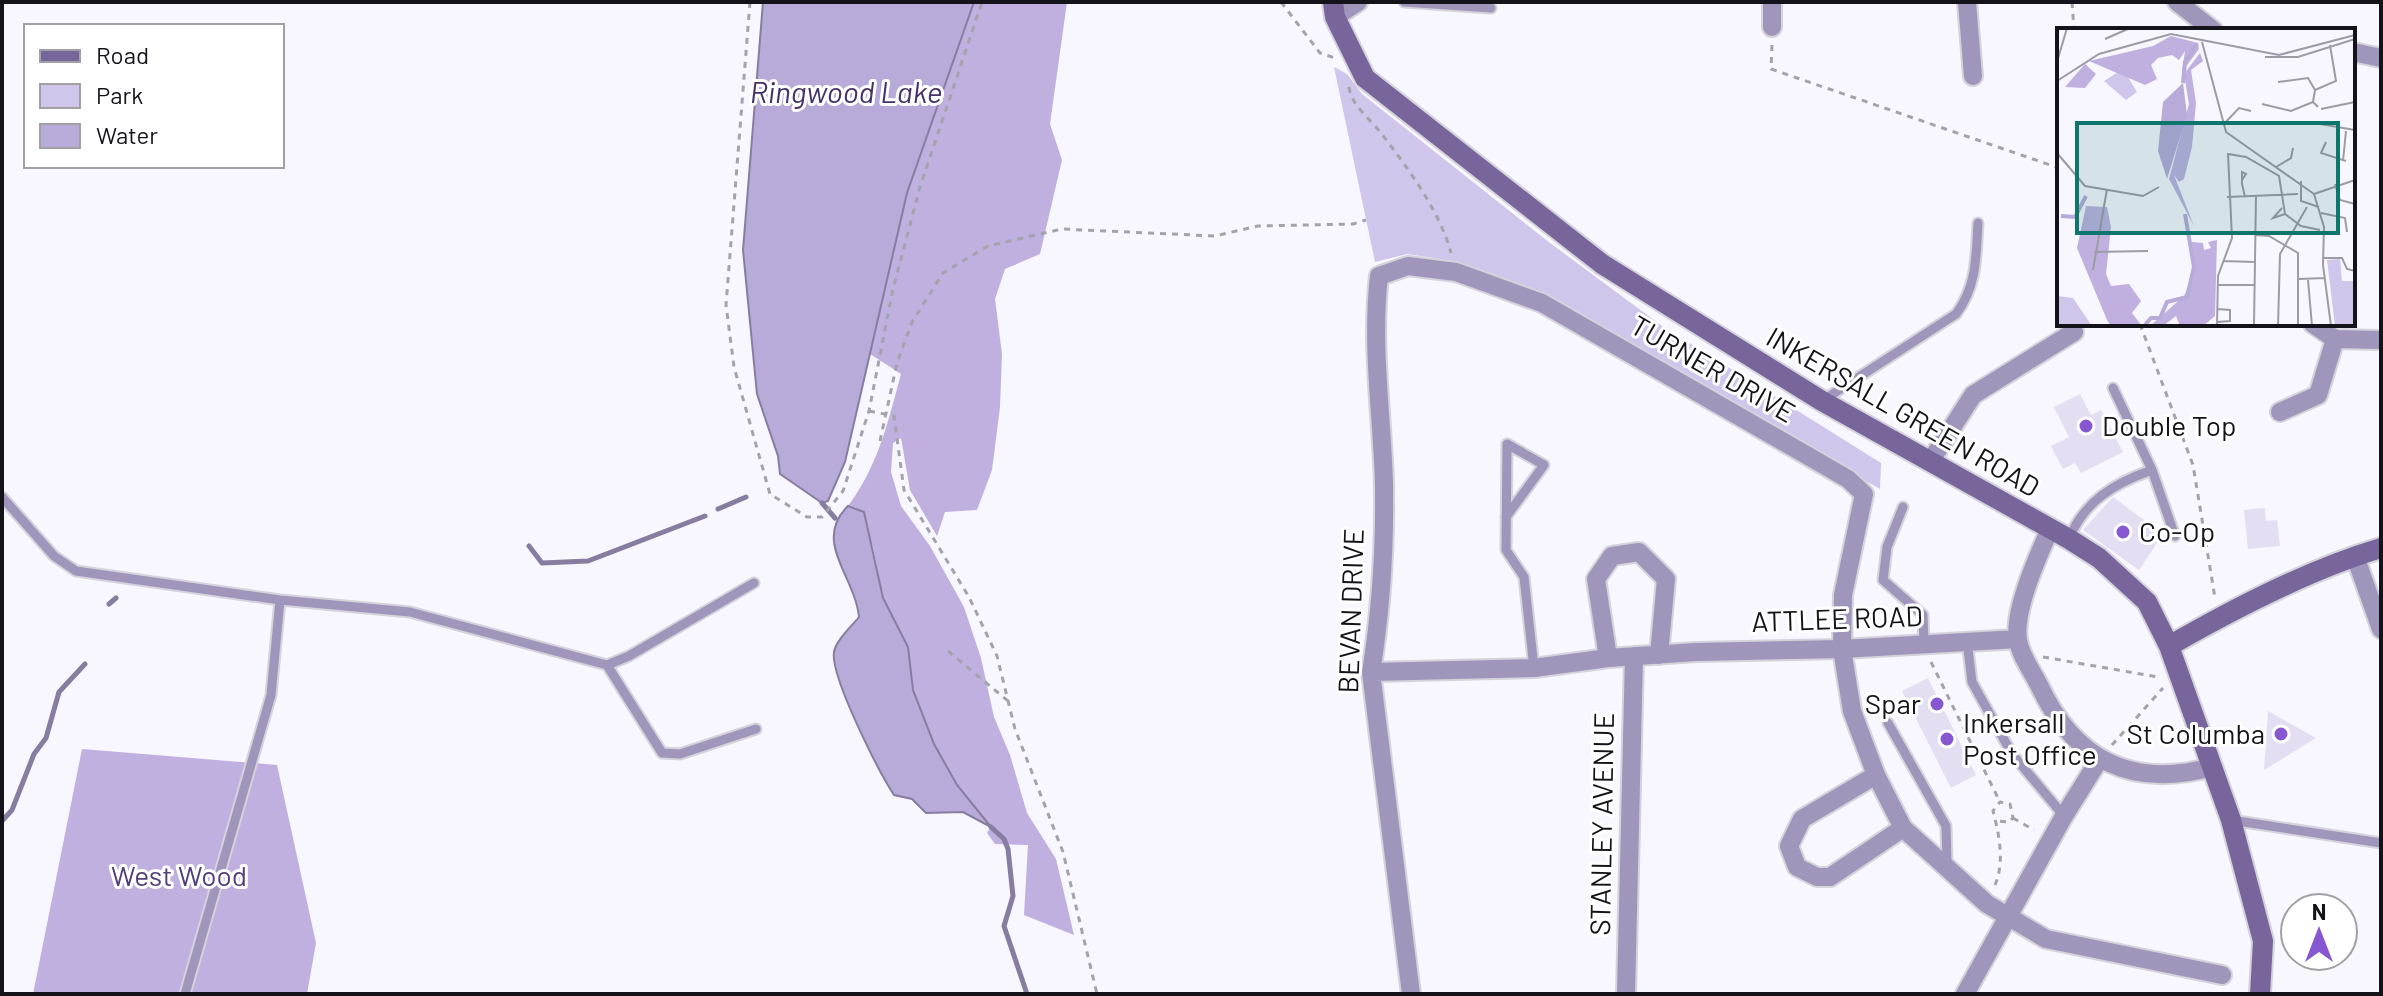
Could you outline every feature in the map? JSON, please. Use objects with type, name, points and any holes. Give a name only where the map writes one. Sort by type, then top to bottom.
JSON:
[{"type":"street","points":[[1334,9],[1358,2]]},
{"type":"street","points":[[1772,2],[1772,27]]},
{"type":"street","points":[[1967,2],[1973,76]]},
{"type":"street","points":[[2177,2],[2210,28]]},
{"type":"street","name":"INKERSALL GREEN ROAD","points":[[1334,9],[1365,78],[1602,264],[1822,401],[2069,539],[2099,558],[2147,602],[2169,646],[2231,820],[2263,941],[2260,994]]},
{"type":"street","points":[[2355,52],[2381,58]]},
{"type":"street","name":"TURNER DRIVE","points":[[1379,276],[1408,266],[1456,272],[1542,303],[1848,479],[1864,494],[1843,595],[1842,649]]},
{"type":"street","name":"BEVAN DRIVE","points":[[1379,276],[1374,319],[1384,485],[1377,635],[1371,672],[1411,994]]},
{"type":"street","points":[[2316,326],[2335,339],[2381,340]]},
{"type":"street","points":[[1930,462],[1973,395],[2074,332]]},
{"type":"street","points":[[2280,412],[2318,395],[2335,339]]},
{"type":"street","points":[[2050,529],[2028,578],[2021,646],[2051,711],[2075,741],[2099,760],[2130,771],[2182,775],[2212,767]]},
{"type":"street","points":[[2169,646],[2218,618],[2355,556],[2381,548]]},
{"type":"street","points":[[1608,658],[1596,579],[1612,556],[1639,552],[1666,579],[1659,655]]},
{"type":"street","points":[[2355,556],[2381,629]]},
{"type":"street","name":"ATTLEE ROAD","points":[[1371,672],[1534,668],[1634,656],[1967,641],[2021,646]]},
{"type":"street","points":[[1842,649],[1852,711],[1876,775],[1903,828],[1987,904],[2046,939],[2222,975]]},
{"type":"street","name":"STANLEY AVENUE","points":[[1626,994],[1634,656]]},
{"type":"street","points":[[1965,994],[2050,840],[2099,760]]},
{"type":"street","points":[[1876,775],[1802,819],[1789,846],[1797,867],[1817,877],[1830,877],[1903,828]]},
{"type":"lane","points":[[1404,2],[1491,8]]},
{"type":"lane","points":[[1822,401],[1956,314],[1968,298],[1975,277],[1978,223]]},
{"type":"lane","points":[[2113,388],[2152,470],[2175,536]]},
{"type":"lane","points":[[1506,517],[1544,465],[1507,444],[1506,517],[1506,550],[1524,577],[1534,668]]},
{"type":"lane","points":[[2069,539],[2089,505],[2120,483],[2152,470]]},
{"type":"lane","points":[[2,497],[54,556],[76,571],[280,600],[410,612],[607,665],[629,656],[754,583]]},
{"type":"lane","points":[[1903,507],[1887,547],[1883,580],[1923,615],[1924,644]]},
{"type":"lane","points":[[185,994],[271,695],[280,600]]},
{"type":"lane","points":[[1967,641],[1972,682],[2012,754],[2064,816]]},
{"type":"lane","points":[[607,665],[662,753],[680,754],[756,729]]},
{"type":"lane","points":[[1888,723],[1946,826],[1947,868]]},
{"type":"lane","points":[[2231,820],[2381,843]]},
{"type":"path","points":[[750,2],[726,305],[734,367],[770,494],[807,517],[822,517],[835,505],[843,491],[869,411],[893,289],[920,187],[982,2]]},
{"type":"path","points":[[1281,2],[1320,53],[1350,63],[1353,55]]},
{"type":"path","points":[[2072,2],[2074,28]]},
{"type":"path","points":[[1772,27],[1771,69],[2057,167]]},
{"type":"path","points":[[1349,85],[1350,97],[1381,134],[1425,199],[1448,242],[1456,272]]},
{"type":"path","points":[[880,441],[897,363],[912,322],[943,273],[988,246],[1062,229],[1215,236],[1258,226],[1353,224],[1366,220]]},
{"type":"path","points":[[2141,326],[2193,465],[2218,618]]},
{"type":"path","points":[[869,411],[894,416],[904,490],[969,597],[997,656],[1030,774],[1063,852],[1097,994]]},
{"type":"path","points":[[1924,644],[2000,802]]},
{"type":"path","points":[[2021,646],[2171,679],[2099,760]]},
{"type":"path","points":[[948,651],[1008,701]]},
{"type":"path","points":[[2000,802],[2010,804],[2013,818],[2050,840]]},
{"type":"path","points":[[1987,904],[2001,873],[1998,821],[1993,811],[2000,802]]},
{"type":"path","points":[[1998,821],[2009,822],[2013,818]]},
{"type":"green space","points":[[974,2],[1067,2],[1050,124],[1062,160],[1040,254],[1005,269],[995,299],[1002,354],[1000,407],[992,470],[977,510],[945,512],[937,536],[910,490],[901,438],[893,443],[891,472],[901,506],[930,546],[964,607],[981,658],[994,717],[1010,755],[1027,813],[1056,859],[1074,935],[1024,915],[1028,845],[995,844],[987,833],[991,826],[957,785],[934,744],[913,690],[908,647],[883,598],[873,547],[856,508],[848,506],[875,459],[901,374],[870,354],[907,193]]},
{"type":"green space","points":[[1334,67],[1347,74],[1362,94],[1550,243],[1662,326],[1881,463],[1880,489],[1524,285],[1441,259],[1407,254],[1375,262]]},
{"type":"green space","name":"West Wood","points":[[82,749],[277,765],[316,943],[307,994],[33,994]]},
{"type":"water","name":"Ringwood Lake","points":[[763,2],[974,2],[907,193],[845,462],[828,501],[822,503],[780,474],[778,456],[757,394],[743,250]]},
{"type":"water","points":[[848,506],[864,512],[883,598],[908,647],[913,690],[934,744],[957,785],[991,827],[963,812],[926,813],[912,799],[894,795],[857,724],[840,681],[834,652],[841,638],[859,617],[835,546],[834,532],[838,519]]},
{"type":"building","name":"Double Top","points":[[2080,394],[2091,415],[2101,410],[2123,452],[2081,473],[2075,463],[2063,469],[2051,446],[2069,437],[2054,407]]},
{"type":"building","name":"Co-Op","points":[[2113,497],[2163,534],[2139,570],[2083,530]]},
{"type":"building","points":[[2265,508],[2266,521],[2277,520],[2280,546],[2248,549],[2244,510]]},
{"type":"building","points":[[1928,678],[1976,775],[1951,788],[1902,691]]},
{"type":"building","points":[[2268,711],[2316,738],[2264,770]]},
{"type":"waterway","points":[[718,509],[746,497]]},
{"type":"waterway","points":[[822,503],[835,518]]},
{"type":"waterway","points":[[529,546],[542,563],[588,561],[705,516]]},
{"type":"waterway","points":[[109,604],[116,598]]},
{"type":"waterway","points":[[2,821],[12,810],[34,754],[46,738],[59,692],[85,664]]},
{"type":"waterway","points":[[991,827],[1004,839],[1008,849],[1013,896],[1004,926],[1027,994]]},
{"type":"place","name":"Double Top","points":[[2086,426]]},
{"type":"place","name":"Co-Op","points":[[2123,532]]},
{"type":"place","name":"Spar","points":[[1937,704]]},
{"type":"place","name":"St Columba","points":[[2281,734]]},
{"type":"place","name":"Inkersall Post Office","points":[[1947,739]]}]
